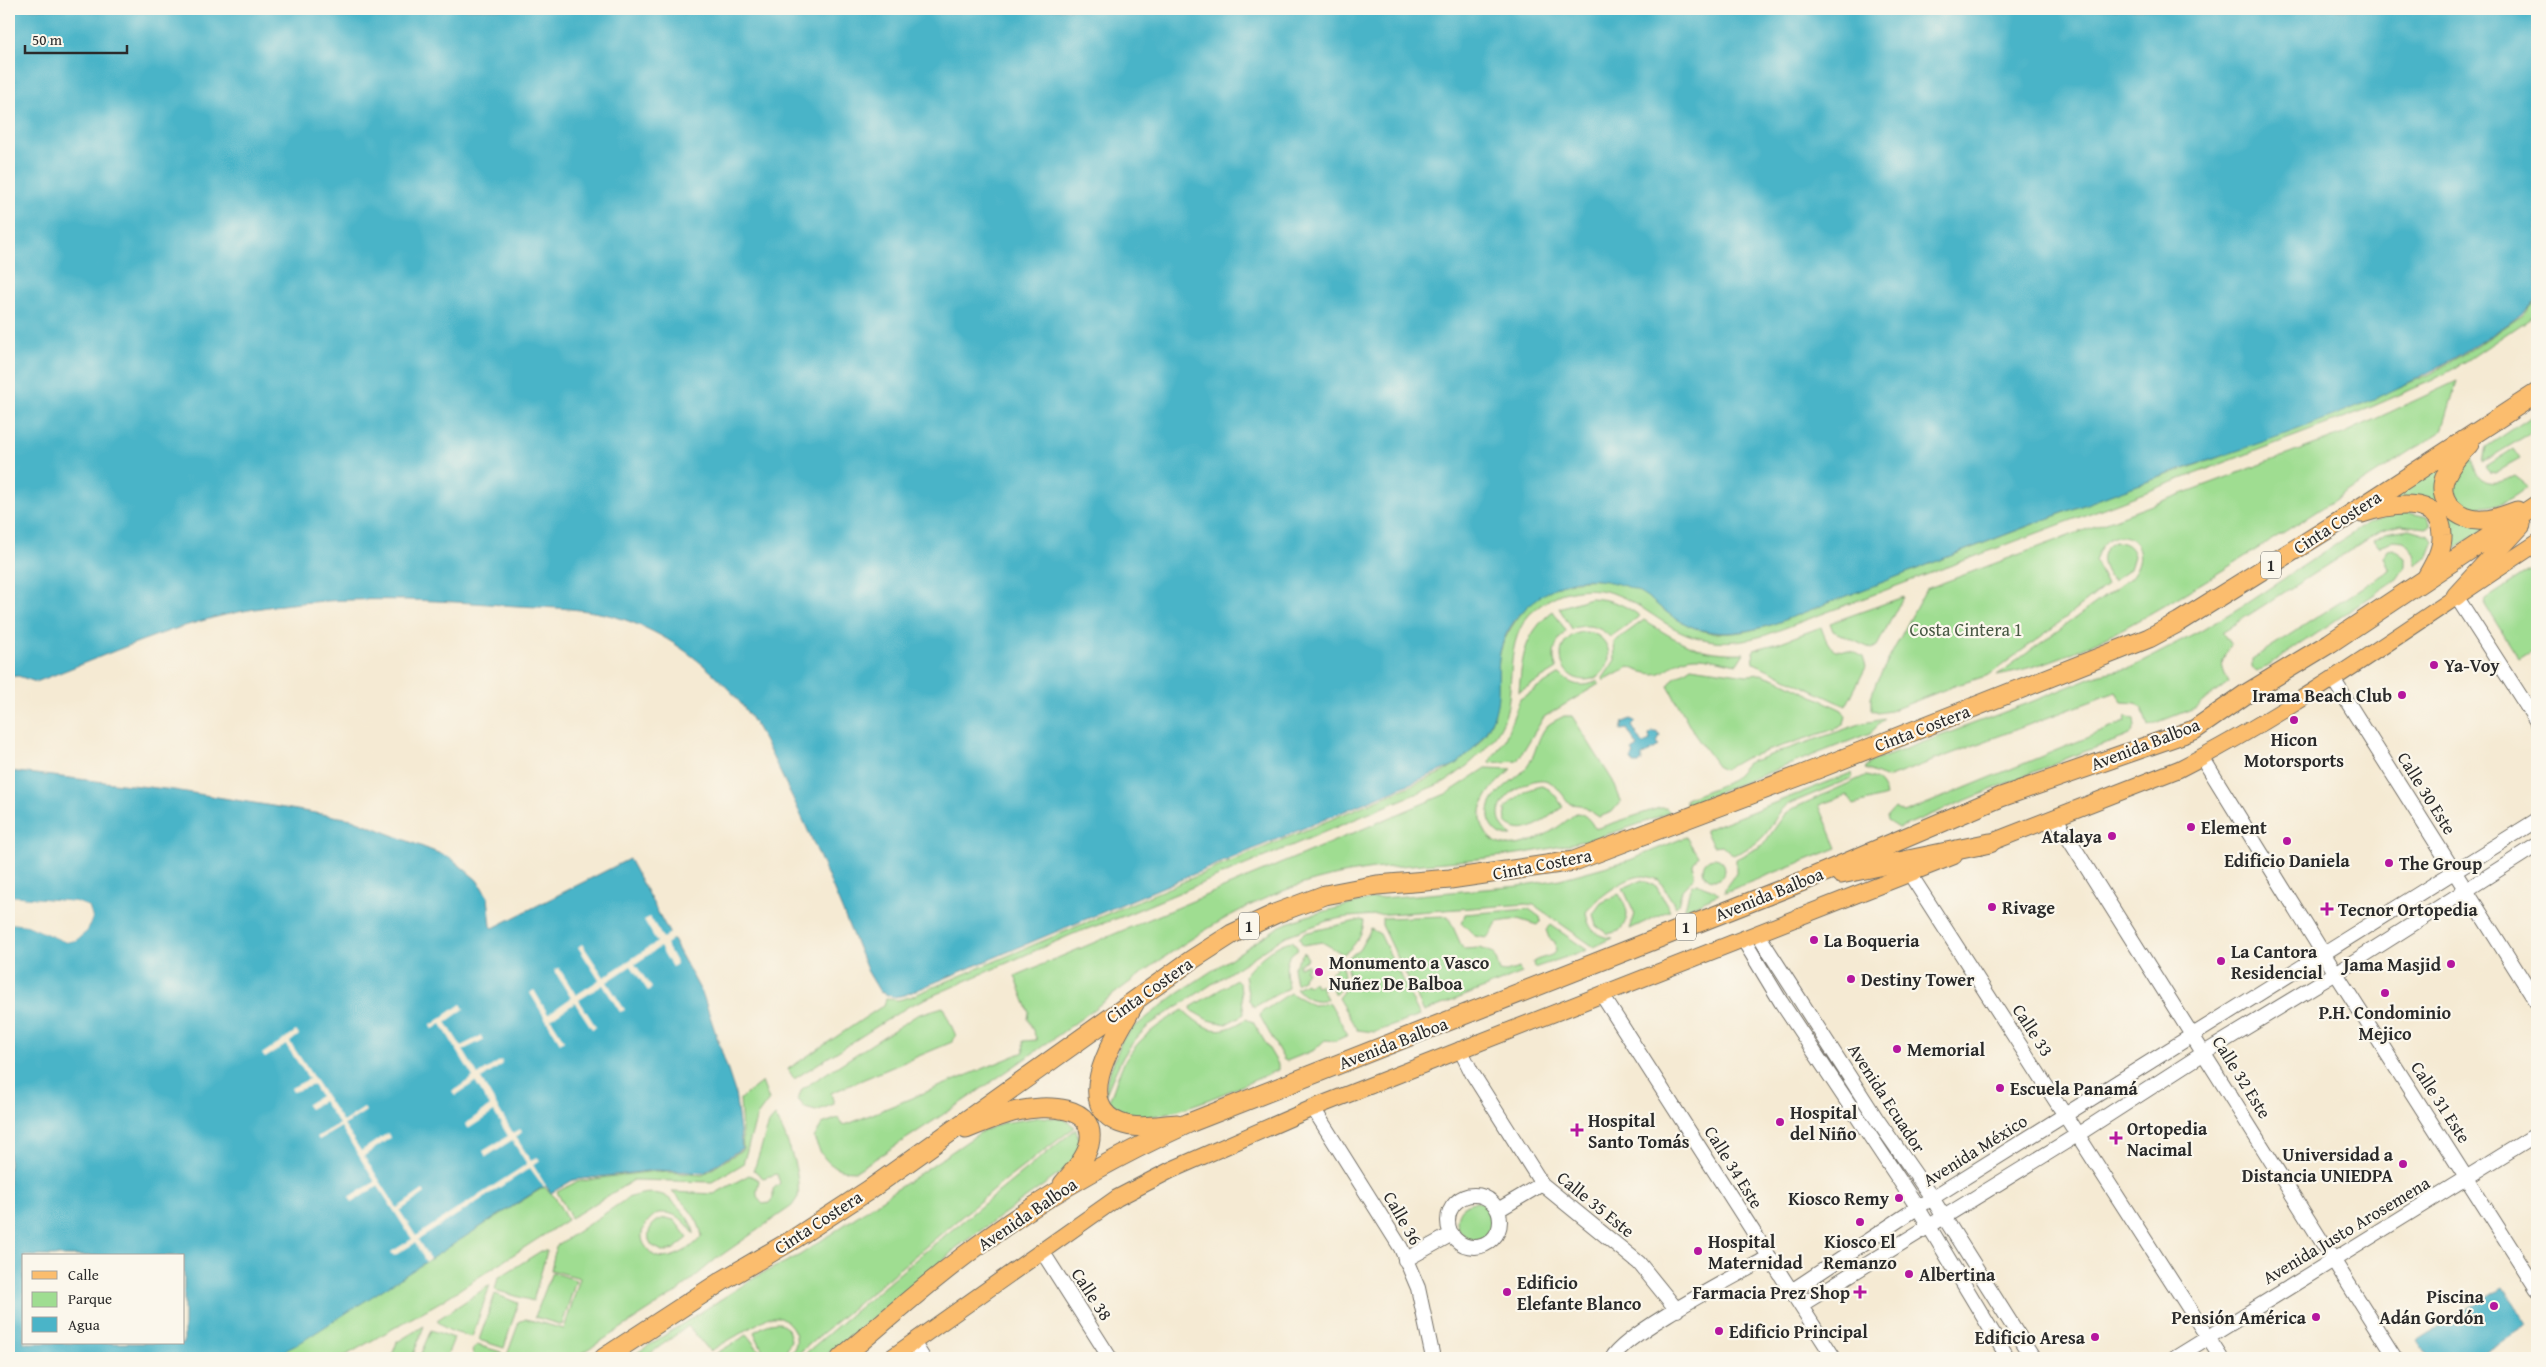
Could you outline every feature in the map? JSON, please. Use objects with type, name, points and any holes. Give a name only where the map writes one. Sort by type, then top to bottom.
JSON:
[{"type":"highway","name":"Cinta Costera","points":[[604,1358],[722,1281],[794,1239],[938,1141],[1136,999],[1232,934],[1277,913],[1326,895],[1377,885],[1459,878],[1574,861],[1987,703],[2149,638],[2179,622],[2342,520],[2537,393]]},
{"type":"highway","points":[[2481,430],[2463,450],[2446,475],[2443,484],[2444,494],[2450,507],[2466,518],[2482,520],[2494,519],[2537,505]]},
{"type":"highway","points":[[2342,520],[2372,510],[2403,504],[2426,509],[2438,521],[2442,536],[2438,557],[2426,580]]},
{"type":"highway","points":[[2456,596],[2537,505]]},
{"type":"highway","name":"Avenida Balboa","points":[[841,1358],[990,1236],[1058,1191],[1119,1156],[1189,1123],[1806,880],[2001,797],[2194,730],[2246,694],[2330,643],[2537,505]]},
{"type":"highway","points":[[1806,880],[1990,843]]},
{"type":"highway","points":[[1136,999],[1099,1076],[1096,1092],[1099,1104],[1108,1116],[1120,1123],[1135,1126],[1189,1123]]},
{"type":"highway","points":[[938,1141],[996,1117],[1018,1111],[1043,1107],[1074,1111],[1088,1127],[1088,1146],[1083,1157],[1058,1191]]},
{"type":"main road","name":"Avenida Balboa","points":[[891,1358],[1117,1198],[1171,1170],[1313,1108],[1460,1049],[2178,769],[2202,757],[2333,679],[2537,543]]},
{"type":"street","points":[[2456,596],[2537,722]]},
{"type":"street","name":"Calle 30 Este","points":[[2333,679],[2537,1003]]},
{"type":"street","name":"Calle 31 Este","points":[[2202,757],[2323,953],[2537,1289]]},
{"type":"street","name":"Calle 32 Este","points":[[2055,817],[2396,1358]]},
{"type":"street","name":"Avenida México","points":[[1790,1292],[1932,1198],[2537,820]]},
{"type":"street","points":[[1801,1305],[1929,1224],[2077,1135],[2204,1053],[2336,973],[2537,845]]},
{"type":"street","name":"Calle 33","points":[[1910,874],[2221,1358]]},
{"type":"street","name":"Avenida Ecuador","points":[[1750,936],[1932,1198],[2033,1358]]},
{"type":"street","name":"Avenida Ecuador","points":[[1750,936],[1781,1002],[1929,1224],[2008,1358]]},
{"type":"street","name":"Calle 34 Este","points":[[1602,995],[1790,1292],[1801,1305],[1834,1358]]},
{"type":"street","name":"Calle 35 Este","points":[[1460,1049],[1472,1073],[1542,1184],[1638,1263],[1677,1310]]},
{"type":"street","name":"Calle 36","points":[[1313,1108],[1401,1248],[1420,1296],[1433,1358]]},
{"type":"street","name":"Avenida Justo Arosemena","points":[[2175,1358],[2537,1134]]},
{"type":"street","points":[[1498,1210],[1542,1184]]},
{"type":"street","points":[[1473,1194],[1494,1203],[1498,1210],[1500,1227],[1490,1241],[1474,1247],[1458,1241],[1452,1234],[1448,1219],[1450,1212],[1459,1200],[1473,1194]]},
{"type":"street","points":[[1405,1260],[1452,1234]]},
{"type":"street","name":"Calle 38","points":[[1042,1251],[1110,1358]]},
{"type":"street","points":[[1612,1358],[1620,1347],[1677,1310],[1769,1258]]},
{"type":"street","points":[[913,1342],[923,1358]]},
{"type":"green space","points":[[2537,299],[2537,313],[2468,360],[2433,380],[2367,409],[1766,635],[1735,641],[1711,641],[1685,633],[1668,625],[1623,597],[1607,591],[1588,589],[1557,595],[1529,615],[1517,637],[1512,661],[1507,710],[1498,732],[1473,761],[1444,782],[1121,917],[1073,934],[909,1006],[794,1079],[788,1069],[884,1005],[886,999],[898,1000],[910,997],[1441,773],[1451,767],[1469,754],[1489,727],[1497,699],[1500,652],[1508,632],[1525,609],[1549,590],[1577,581],[1608,581],[1623,584],[1640,591],[1675,618],[1704,631],[1730,633],[1771,625],[2117,492],[2214,459],[2388,392],[2430,374],[2475,347],[2523,315]]},
{"type":"green space","name":"Costa Cintera 1","points":[[2457,381],[2442,431],[2262,546],[2154,612],[2078,650],[2025,669],[1997,675],[2130,578],[2138,565],[2140,553],[2136,544],[2129,538],[2120,536],[2111,538],[2102,546],[2095,561],[2107,585],[1989,675],[1954,686],[1890,711],[1878,713],[1871,710],[1871,697],[1876,683],[1926,589],[2343,434]]},
{"type":"green space","points":[[2537,413],[2537,429],[2483,462],[2486,447]]},
{"type":"green space","points":[[2513,449],[2520,459],[2495,473],[2489,472],[2485,467]]},
{"type":"green space","points":[[2472,456],[2477,473],[2486,481],[2499,482],[2515,476],[2528,486],[2499,504],[2479,507],[2466,504],[2461,501],[2455,491],[2454,478],[2458,467]]},
{"type":"green space","points":[[2441,465],[2439,492],[2494,523],[2446,554],[2446,522],[2392,497]]},
{"type":"green space","points":[[2405,512],[2428,517],[2431,526],[2426,528],[2401,525],[2382,530],[2222,632],[2231,645],[2222,663],[2229,682],[2197,707],[2148,726],[2142,709],[2136,703],[2122,702],[2116,692],[1887,778],[1865,769],[1871,762],[2100,674],[2130,668],[2201,631],[2247,603],[2368,523],[2394,513]]},
{"type":"green space","points":[[2409,529],[2429,535],[2434,541],[2428,556],[2416,565],[2414,553],[2404,541],[2394,540],[2379,547],[2374,540],[2385,533]]},
{"type":"green space","points":[[2115,542],[2128,545],[2134,556],[2130,569],[2113,581],[2104,566],[2103,555],[2105,550]]},
{"type":"green space","points":[[2393,549],[2405,558],[2405,567],[2397,579],[2266,667],[2257,672],[2252,668],[2252,659],[2390,570],[2384,557],[2388,550]]},
{"type":"green space","points":[[2537,566],[2537,648],[2519,659],[2485,605],[2486,599]]},
{"type":"green space","points":[[1903,597],[1877,646],[1872,649],[1833,631],[1830,623]]},
{"type":"green space","points":[[1590,598],[1616,603],[1640,616],[1610,637],[1602,630],[1588,626],[1572,629],[1559,608]]},
{"type":"green space","points":[[1553,611],[1566,631],[1559,639],[1555,648],[1554,659],[1557,669],[1519,692],[1526,647],[1536,628]]},
{"type":"green space","points":[[1644,620],[1680,641],[1703,650],[1744,653],[1737,664],[1710,658],[1694,657],[1677,662],[1660,673],[1653,674],[1629,667],[1604,681],[1603,678],[1615,660],[1614,642]]},
{"type":"green space","points":[[1821,627],[1826,639],[1834,649],[1848,651],[1863,657],[1866,667],[1846,706],[1754,663],[1753,650]]},
{"type":"green space","points":[[1585,632],[1594,634],[1602,639],[1607,647],[1609,656],[1607,665],[1602,673],[1594,678],[1585,680],[1576,678],[1568,673],[1563,665],[1561,656],[1563,647],[1568,639],[1576,634]]},
{"type":"green space","points":[[1691,667],[1747,675],[1761,674],[1784,682],[1842,710],[1846,716],[1844,724],[1838,728],[1745,758],[1724,770],[1719,768],[1695,735],[1668,686],[1673,679]]},
{"type":"green space","points":[[1560,674],[1568,681],[1578,685],[1587,685],[1598,681],[1599,684],[1544,717],[1517,761],[1489,763],[1505,739],[1520,699]]},
{"type":"green space","points":[[1564,716],[1572,716],[1613,781],[1621,801],[1612,812],[1599,817],[1581,805],[1570,804],[1558,788],[1548,781],[1529,782],[1509,795],[1502,804],[1499,814],[1502,825],[1512,836],[1497,833],[1491,825],[1489,815],[1490,806],[1494,798],[1527,767],[1547,726]]},
{"type":"green space","points":[[2126,716],[2134,719],[2135,726],[2130,735],[2075,755],[1899,828],[1888,821],[1887,816],[1894,808],[1904,813],[2125,722]]},
{"type":"green space","points":[[1885,719],[1870,733],[1686,805],[1686,799],[1731,781],[1747,763],[1863,723]]},
{"type":"green space","points":[[1486,768],[1512,769],[1486,797],[1482,805],[1481,814],[1486,833],[1494,841],[1504,845],[1524,844],[1543,836],[1576,813],[1582,814],[1587,818],[1595,829],[1659,808],[1666,808],[1670,812],[1605,835],[1561,846],[1494,857],[1367,870],[1342,874],[1291,888],[1230,916],[1173,951],[1013,1067],[856,1171],[840,1169],[834,1166],[829,1163],[821,1152],[814,1138],[822,1124],[838,1118],[842,1125],[848,1124],[1024,1052],[1023,1041],[1037,1040],[1028,1019],[1029,1012],[1015,976],[1448,793]]},
{"type":"green space","points":[[1851,773],[1852,778],[1786,806],[1758,842],[1733,855],[1722,845],[1713,846],[1705,830]]},
{"type":"green space","points":[[1865,776],[1879,782],[1884,788],[1886,796],[1854,805],[1847,795],[1819,805],[1837,848],[1725,892],[1725,888],[1736,873],[1736,859],[1763,845],[1785,814],[1794,808]]},
{"type":"green space","points":[[1541,786],[1551,791],[1563,807],[1542,822],[1528,829],[1520,830],[1506,823],[1505,809],[1526,792]]},
{"type":"green space","points":[[1686,837],[1698,856],[1693,864],[1694,877],[1682,890],[1678,905],[1676,907],[1659,880],[1643,876],[1620,884],[1604,895],[1586,912],[1589,923],[1594,931],[1602,936],[1613,938],[1594,947],[1534,905],[1526,904],[1348,917],[1327,921],[1286,936],[1152,1023],[1129,1048],[1105,1096],[1107,1079],[1122,1040],[1132,1029],[1178,993],[1280,926],[1307,916],[1372,899],[1519,886],[1560,879],[1630,860]]},
{"type":"green space","points":[[1714,858],[1722,861],[1725,869],[1722,877],[1714,880],[1706,877],[1703,869],[1706,861]]},
{"type":"green space","points":[[1642,880],[1656,886],[1670,910],[1630,929],[1635,914],[1623,888]]},
{"type":"green space","points":[[1698,883],[1715,890],[1719,894],[1684,910],[1690,888]]},
{"type":"green space","points":[[1619,894],[1626,909],[1627,917],[1619,931],[1608,934],[1596,926],[1593,914],[1601,903]]},
{"type":"green space","points":[[1529,909],[1540,917],[1541,921],[1537,925],[1518,919],[1497,922],[1491,934],[1486,938],[1475,936],[1462,923],[1465,914]]},
{"type":"green space","points":[[1448,916],[1463,949],[1480,948],[1494,953],[1500,971],[1506,972],[1519,968],[1522,973],[1424,1012],[1382,925],[1382,918]]},
{"type":"green space","points":[[1361,920],[1364,921],[1360,936],[1351,948],[1343,954],[1322,942],[1303,945],[1299,938],[1304,933]]},
{"type":"green space","points":[[1551,925],[1587,950],[1534,968],[1533,962],[1556,952],[1555,942],[1549,938],[1546,930]]},
{"type":"green space","points":[[1371,929],[1380,934],[1420,1016],[1375,1032],[1357,1030],[1338,998],[1346,987],[1348,975],[1346,959],[1359,950]]},
{"type":"green space","points":[[1293,941],[1298,949],[1289,957],[1287,962],[1288,988],[1254,1007],[1249,1000],[1245,975],[1254,964],[1273,949]]},
{"type":"green space","points":[[1304,952],[1308,959],[1298,965],[1299,967],[1307,964],[1309,967],[1305,969],[1307,973],[1303,976],[1304,979],[1296,984],[1293,968]]},
{"type":"green space","points":[[1340,962],[1344,979],[1335,995],[1329,978],[1333,976],[1331,972],[1336,969],[1335,966]]},
{"type":"green space","points":[[1236,980],[1240,984],[1244,1014],[1226,1024],[1208,1020],[1192,1011],[1191,1007]]},
{"type":"green space","points":[[1313,982],[1316,986],[1320,985],[1327,999],[1310,999],[1296,988],[1306,983],[1308,986]]},
{"type":"green space","points":[[1290,993],[1313,1005],[1330,1003],[1348,1035],[1335,1041],[1325,1040],[1314,1050],[1287,1061],[1284,1060],[1260,1016],[1262,1012]]},
{"type":"green space","points":[[943,1007],[956,1036],[952,1042],[831,1093],[834,1104],[816,1111],[805,1108],[798,1099],[802,1089],[917,1015]]},
{"type":"green space","points":[[1183,1010],[1199,1023],[1213,1029],[1228,1028],[1246,1019],[1253,1022],[1278,1064],[1278,1070],[1223,1094],[1177,1110],[1155,1116],[1137,1118],[1120,1114],[1108,1102],[1126,1059],[1147,1035]]},
{"type":"green space","points":[[762,1082],[769,1100],[757,1116],[743,1164],[712,1182],[634,1180],[571,1218],[557,1192],[576,1182],[656,1171],[703,1175],[743,1149],[740,1099]]},
{"type":"green space","points":[[775,1116],[788,1144],[797,1177],[798,1197],[792,1206],[716,1259],[677,1292],[575,1358],[506,1358],[519,1322],[526,1319],[564,1329],[580,1278],[551,1270],[556,1246],[628,1198],[639,1194],[659,1194],[676,1204],[691,1223],[694,1234],[683,1221],[670,1214],[658,1213],[646,1223],[642,1232],[643,1242],[653,1254],[664,1258],[682,1252],[702,1236],[695,1217],[672,1192],[714,1194],[749,1175],[759,1180],[757,1192],[760,1201],[763,1204],[769,1203],[773,1198],[773,1189],[780,1183],[777,1174],[763,1178],[754,1170],[769,1123]]},
{"type":"green space","points":[[1041,1117],[1064,1119],[1075,1127],[998,1186],[793,1358],[785,1358],[791,1353],[796,1343],[796,1337],[791,1326],[781,1317],[769,1317],[710,1351],[688,1326],[644,1358],[629,1358],[759,1275],[800,1255],[981,1132],[1002,1123]]},
{"type":"green space","points":[[1076,1129],[1080,1144],[1077,1155],[1062,1172],[956,1248],[923,1280],[822,1358],[800,1358],[921,1255]]},
{"type":"green space","points":[[544,1187],[555,1197],[567,1220],[440,1302],[341,1358],[270,1358]]},
{"type":"green space","points":[[1476,1202],[1490,1207],[1495,1221],[1490,1235],[1476,1240],[1462,1235],[1457,1221],[1462,1207]]},
{"type":"green space","points":[[666,1218],[674,1220],[688,1238],[674,1249],[664,1252],[651,1245],[649,1231],[657,1221]]},
{"type":"green space","points":[[541,1251],[547,1251],[533,1301],[495,1290],[498,1278]]},
{"type":"green space","points":[[552,1272],[576,1280],[562,1325],[535,1317]]},
{"type":"green space","points":[[490,1285],[472,1337],[448,1330],[437,1320]]},
{"type":"green space","points":[[495,1294],[518,1303],[504,1348],[479,1340]]},
{"type":"green space","points":[[778,1322],[788,1329],[791,1340],[786,1351],[774,1356],[763,1351],[754,1332],[770,1323]]},
{"type":"green space","points":[[424,1326],[412,1358],[391,1358],[397,1342]]},
{"type":"green space","points":[[431,1330],[454,1338],[446,1358],[419,1358]]},
{"type":"green space","points":[[747,1335],[765,1358],[711,1358],[712,1356]]},
{"type":"green space","points":[[477,1345],[501,1352],[502,1358],[475,1358],[472,1351]]},
{"type":"water","points":[[9,9],[2537,9],[2537,299],[2509,323],[2436,369],[2349,410],[2077,507],[1771,625],[1741,632],[1727,633],[1701,630],[1675,618],[1641,593],[1624,586],[1607,581],[1587,579],[1575,580],[1557,587],[1533,601],[1514,621],[1507,633],[1499,659],[1498,697],[1493,717],[1481,740],[1457,764],[905,995],[894,997],[880,992],[868,972],[795,803],[749,714],[733,694],[699,662],[660,635],[631,622],[589,611],[561,608],[419,600],[321,601],[288,604],[227,614],[171,630],[36,682],[18,676],[9,677]]},
{"type":"water","points":[[1631,719],[1636,722],[1632,726],[1643,744],[1650,741],[1649,735],[1652,732],[1657,732],[1660,736],[1657,743],[1659,746],[1642,756],[1642,761],[1639,764],[1634,764],[1631,759],[1634,754],[1632,751],[1638,747],[1627,729],[1621,730],[1623,722]]},
{"type":"water","points":[[9,771],[174,790],[352,819],[451,858],[477,880],[488,897],[491,926],[493,928],[629,859],[703,995],[735,1092],[742,1148],[704,1173],[656,1170],[573,1180],[551,1193],[546,1186],[298,1344],[271,1358],[9,1358],[9,923],[27,925],[66,942],[76,940],[87,931],[92,918],[89,907],[76,902],[9,896]]},
{"type":"water","name":"Piscina Adán Gordón","points":[[2503,1287],[2527,1325],[2475,1358],[2428,1358],[2417,1341]]},
{"type":"pier","points":[[9,896],[76,902],[89,907],[92,918],[87,931],[76,940],[66,942],[27,925],[9,923],[9,920],[28,922],[66,939],[75,938],[85,930],[90,918],[87,909],[75,904],[9,898]]},
{"type":"pier","points":[[650,917],[663,938],[670,933],[674,938],[666,944],[677,964],[672,967],[660,947],[635,964],[652,988],[648,991],[631,966],[607,982],[625,1010],[620,1012],[603,985],[579,1000],[596,1027],[592,1029],[575,1003],[551,1019],[564,1040],[560,1043],[530,993],[534,990],[548,1014],[571,998],[554,970],[559,968],[576,995],[599,980],[578,947],[582,944],[604,977],[657,942],[644,920]]},
{"type":"pier","points":[[461,1004],[464,1009],[446,1022],[461,1046],[481,1036],[483,1040],[463,1050],[478,1075],[501,1060],[503,1064],[481,1079],[513,1133],[520,1129],[522,1132],[516,1137],[531,1161],[537,1157],[540,1160],[533,1165],[546,1186],[544,1187],[530,1168],[418,1240],[430,1259],[426,1262],[415,1243],[394,1256],[391,1252],[412,1239],[378,1186],[352,1202],[349,1197],[375,1182],[341,1127],[319,1140],[317,1137],[339,1124],[323,1101],[309,1109],[306,1105],[320,1096],[313,1085],[293,1092],[291,1088],[309,1079],[286,1045],[265,1058],[262,1054],[296,1031],[299,1035],[290,1042],[343,1122],[364,1108],[366,1111],[344,1125],[361,1151],[388,1133],[390,1138],[364,1156],[397,1208],[423,1190],[425,1193],[400,1211],[416,1236],[527,1164],[512,1140],[486,1157],[483,1151],[508,1136],[494,1112],[468,1129],[465,1124],[490,1106],[475,1082],[455,1096],[452,1092],[473,1077],[441,1024],[433,1029],[430,1026]]},
{"type":"place","name":"Ya-Voy","points":[[2434,665]]},
{"type":"place","name":"Irama Beach Club","points":[[2402,695]]},
{"type":"place","name":"Hicon Motorsports","points":[[2294,720]]},
{"type":"place","name":"Element","points":[[2191,827]]},
{"type":"place","name":"Atalaya","points":[[2112,836]]},
{"type":"place","name":"Edificio Daniela","points":[[2287,841]]},
{"type":"place","name":"The Group","points":[[2389,863]]},
{"type":"place","name":"Rivage","points":[[1992,907]]},
{"type":"place","name":"Tecnor Ortopedia","points":[[2327,909]]},
{"type":"place","name":"La Boqueria","points":[[1814,940]]},
{"type":"place","name":"La Cantora Residencial","points":[[2221,961]]},
{"type":"place","name":"Jama Masjid","points":[[2451,964]]},
{"type":"place","name":"Monumento a Vasco Nuñez De Balboa","points":[[1319,972]]},
{"type":"place","name":"Destiny Tower","points":[[1851,979]]},
{"type":"place","name":"P.H. Condominio Mejico","points":[[2385,993]]},
{"type":"place","name":"Memorial","points":[[1897,1049]]},
{"type":"place","name":"Escuela Panamá","points":[[2000,1088]]},
{"type":"place","name":"Hospital del Niño","points":[[1780,1122]]},
{"type":"place","name":"Hospital Santo Tomás","points":[[1577,1130]]},
{"type":"place","name":"Ortopedia Nacimal","points":[[2116,1138]]},
{"type":"place","name":"Universidad a Distancia UNIEDPA","points":[[2403,1164]]},
{"type":"place","name":"Kiosco Remy","points":[[1899,1198]]},
{"type":"place","name":"Kiosco El Remanzo","points":[[1860,1222]]},
{"type":"place","name":"Hospital Maternidad","points":[[1698,1251]]},
{"type":"place","name":"Albertina","points":[[1909,1274]]},
{"type":"place","name":"Edificio Elefante Blanco","points":[[1507,1292]]},
{"type":"place","name":"Farmacia Prez Shop","points":[[1860,1292]]},
{"type":"place","name":"Piscina Adán Gordón","points":[[2494,1306]]},
{"type":"place","name":"Pensión América","points":[[2316,1317]]},
{"type":"place","name":"Edificio Principal","points":[[1719,1331]]},
{"type":"place","name":"Edificio Aresa","points":[[2095,1337]]}]
